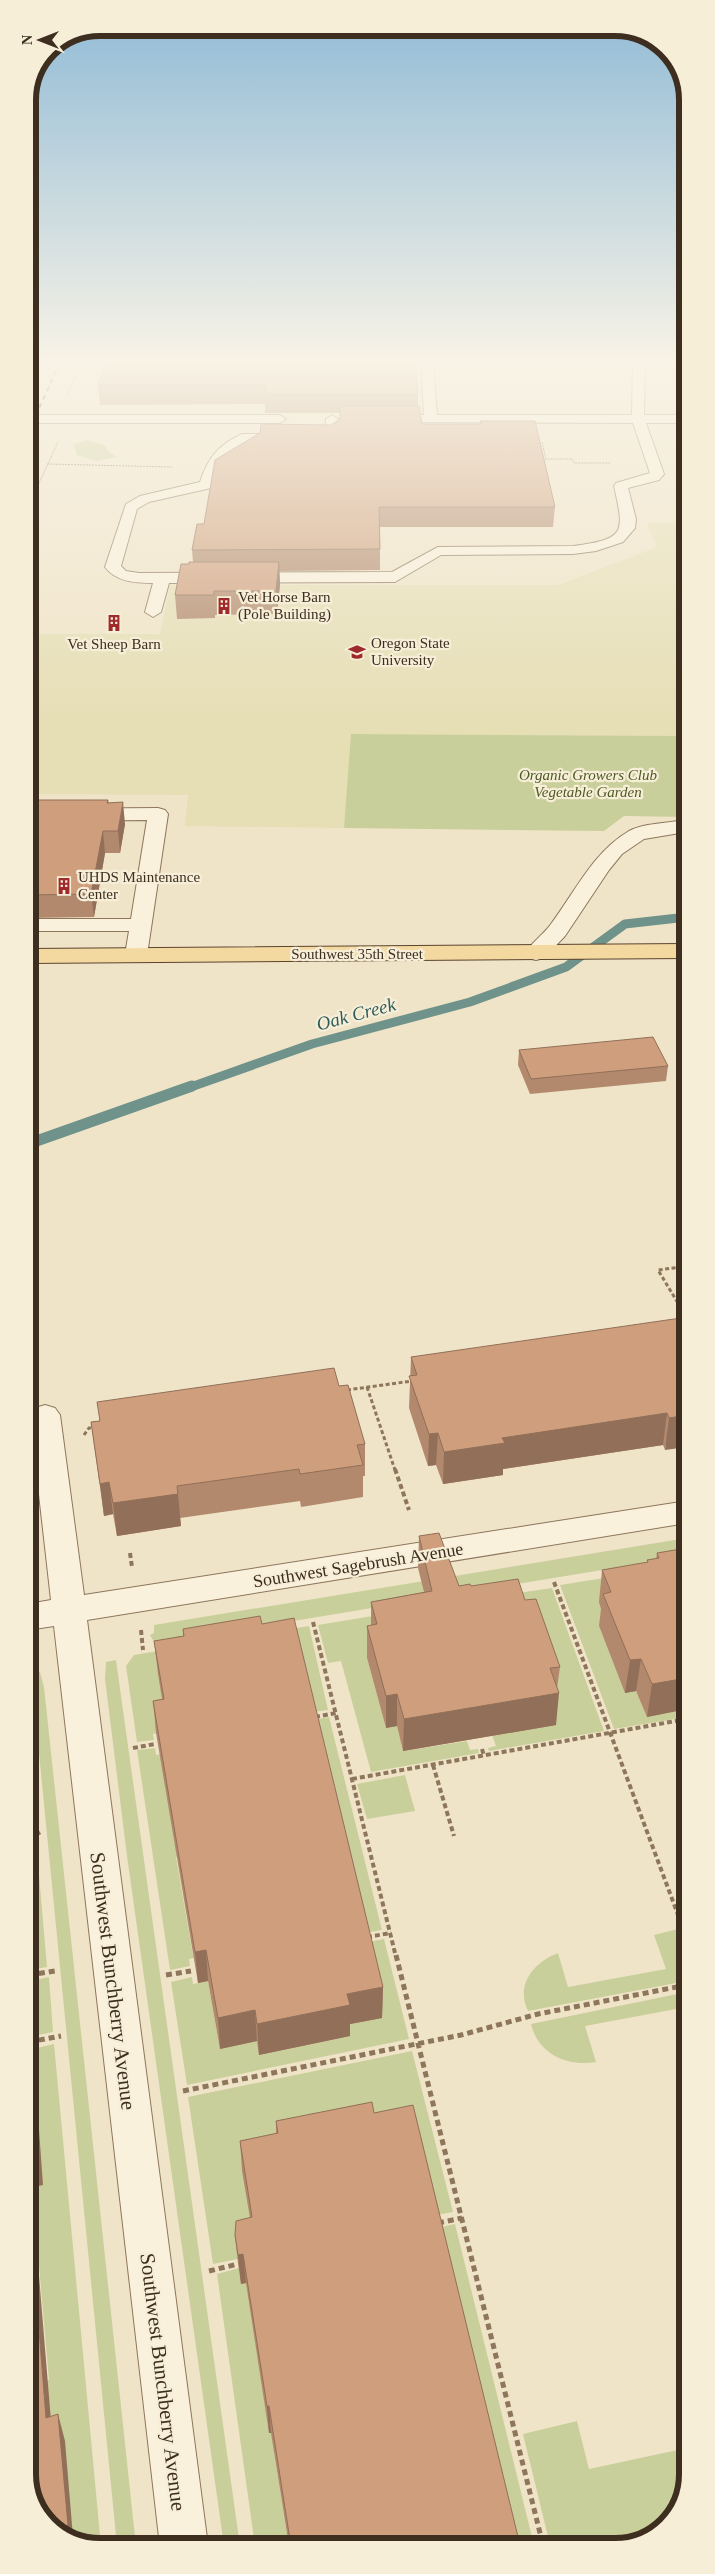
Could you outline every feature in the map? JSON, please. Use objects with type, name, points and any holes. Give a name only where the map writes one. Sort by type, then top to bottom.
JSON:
[{"type":"main road","name":"Southwest 35th Street","points":[[36,956],[679,952]]},
{"type":"street","points":[[207,483],[206,485],[145,499],[128,511],[113,567],[122,574],[162,578],[396,577],[438,551],[573,550],[596,547],[618,539],[628,528],[629,520],[621,486],[632,483]]},
{"type":"street","points":[[153,612],[162,578]]},
{"type":"street","points":[[36,815],[158,814],[136,955]]},
{"type":"street","points":[[536,953],[558,931],[601,866],[615,850],[638,834],[679,827]]},
{"type":"street","points":[[36,926],[140,925]]},
{"type":"street","name":"Southwest Bunchberry Avenue","points":[[45,1415],[67,1611],[183,2538]]},
{"type":"street","name":"Southwest Sagebrush Avenue","points":[[36,1616],[679,1513]]},
{"type":"path","points":[[679,1266],[658,1270],[679,1305]]},
{"type":"path","points":[[338,1392],[416,1380]]},
{"type":"path","points":[[367,1387],[410,1510]]},
{"type":"path","points":[[83,1439],[84,1433],[89,1428],[98,1426]]},
{"type":"path","points":[[554,1582],[679,1918]]},
{"type":"path","points":[[313,1622],[541,2538]]},
{"type":"path","points":[[308,1718],[336,1713]]},
{"type":"path","points":[[352,1779],[679,1721]]},
{"type":"path","points":[[133,1748],[155,1744]]},
{"type":"path","points":[[482,1748],[484,1756]]},
{"type":"path","points":[[433,1765],[454,1836]]},
{"type":"path","points":[[36,1835],[42,1831]]},
{"type":"path","points":[[365,1938],[391,1933]]},
{"type":"path","points":[[36,1974],[55,1970]]},
{"type":"path","points":[[166,1975],[191,1970]]},
{"type":"path","points":[[183,2091],[461,2035],[538,2014],[679,1987]]},
{"type":"path","points":[[36,2041],[61,2036]]},
{"type":"path","points":[[433,2225],[462,2218]]},
{"type":"path","points":[[209,2271],[238,2264]]},
{"type":"shaded area","points":[[647,523],[679,523],[679,736],[352,734],[344,828],[185,826],[188,795],[36,794],[36,634],[160,634],[170,585],[559,585],[657,547]]},
{"type":"green space","name":"Organic Growers Club Vegetable Garden","points":[[351,734],[679,736],[679,817],[624,816],[604,831],[344,828]]},
{"type":"green space","points":[[679,1539],[679,1557],[155,1644],[150,1635],[154,1633],[154,1625]]},
{"type":"green space","points":[[654,1570],[607,1624],[599,1626],[625,1692],[636,1691],[647,1716],[679,1710],[679,1718],[614,1729],[560,1585]]},
{"type":"green space","points":[[552,1588],[604,1731],[489,1751],[488,1748],[496,1746],[444,1604]]},
{"type":"green space","points":[[434,1606],[367,1658],[386,1728],[397,1726],[403,1751],[467,1741],[470,1750],[478,1749],[479,1753],[371,1772],[341,1661],[328,1663],[318,1625]]},
{"type":"green space","points":[[309,1626],[328,1710],[168,1731],[153,1734],[154,1740],[137,1742],[126,1666],[134,1655]]},
{"type":"green space","points":[[116,1660],[239,2538],[223,2538],[127,1856],[105,1679],[106,1662]]},
{"type":"green space","points":[[36,1672],[40,1672],[44,1687],[135,2538],[116,2538],[36,1723]]},
{"type":"green space","points":[[329,1717],[382,1930],[328,1939],[280,1727]]},
{"type":"green space","points":[[155,1748],[156,1755],[178,1751],[209,1851],[176,1857],[193,1955],[211,1954],[189,1959],[190,1966],[170,1970],[137,1750]]},
{"type":"green space","points":[[405,1775],[415,1811],[367,1819],[357,1784]]},
{"type":"green space","points":[[36,1840],[47,1967],[36,1969]]},
{"type":"green space","points":[[678,1929],[679,1983],[528,2011],[524,1992],[525,1984],[535,1968],[549,1957],[558,1953],[568,1987],[666,1969],[654,1935]]},
{"type":"green space","points":[[384,1939],[409,2039],[187,2085],[171,1982],[192,1977],[193,1984],[208,1981],[220,2049],[257,2041],[260,2055],[350,2036],[331,1949]]},
{"type":"green space","points":[[49,1977],[53,2032],[36,2036],[36,1980]]},
{"type":"green space","points":[[679,1994],[679,2008],[585,2026],[596,2062],[575,2062],[555,2056],[540,2043],[531,2024]]},
{"type":"green space","points":[[54,2044],[100,2538],[84,2536],[71,2530],[36,2408],[36,2383],[49,2380],[36,2241],[36,2048]]},
{"type":"green space","points":[[412,2051],[453,2212],[255,2247],[238,2259],[213,2264],[188,2097]]},
{"type":"green space","points":[[455,2224],[532,2538],[506,2538],[395,2237]]},
{"type":"green space","points":[[239,2268],[267,2278],[312,2423],[274,2452],[288,2538],[254,2538],[217,2274]]},
{"type":"green space","points":[[577,2421],[589,2469],[679,2450],[678,2486],[672,2502],[657,2522],[639,2533],[627,2537],[548,2538],[523,2434]]},
{"type":"building","points":[[211,483],[549,483],[555,507],[379,507],[380,549],[192,550],[197,524],[204,524]]},
{"type":"building","points":[[189,562],[279,562],[276,591],[214,591],[214,595],[175,595],[181,564],[189,564]]},
{"type":"building","name":"UHDS Maintenance Center","points":[[36,800],[108,800],[107,803],[123,802],[118,831],[103,831],[91,894],[36,895]]},
{"type":"building","points":[[653,1037],[668,1066],[531,1079],[519,1050]]},
{"type":"building","points":[[679,1318],[679,1416],[669,1418],[667,1413],[502,1438],[505,1443],[444,1452],[438,1433],[429,1434],[409,1376],[417,1375],[411,1357]]},
{"type":"building","points":[[334,1368],[339,1386],[348,1385],[365,1444],[357,1445],[363,1465],[300,1474],[299,1469],[177,1486],[178,1494],[113,1503],[109,1482],[100,1484],[91,1422],[100,1421],[97,1402]]},
{"type":"building","points":[[439,1533],[459,1586],[518,1579],[525,1600],[536,1599],[560,1667],[550,1668],[559,1693],[404,1719],[397,1694],[386,1696],[367,1626],[377,1624],[371,1602],[432,1591],[419,1536]]},
{"type":"building","points":[[679,1549],[679,1679],[652,1684],[641,1659],[630,1660],[603,1594],[611,1592],[602,1570],[648,1562],[647,1560],[659,1558],[657,1553]]},
{"type":"building","points":[[260,1616],[262,1624],[294,1618],[383,1987],[347,1994],[350,2005],[257,2024],[255,2010],[218,2018],[206,1950],[195,1952],[153,1701],[164,1699],[154,1641],[184,1636],[183,1629]]},
{"type":"building","points":[[372,2102],[374,2113],[413,2105],[518,2538],[290,2538],[243,2254],[238,2255],[235,2235],[236,2221],[252,2217],[240,2141],[278,2133],[276,2121]]},
{"type":"building","points":[[36,2292],[46,2418],[58,2414],[68,2525],[64,2526],[50,2513],[37,2486]]},
{"type":"waterway","name":"Oak Creek","points":[[188,1088],[312,1044],[470,1002],[566,967],[625,924],[679,918]]},
{"type":"waterway","name":"Oak Creek","points":[[36,1141],[192,1086]]},
{"type":"place","name":"Vet Horse Barn (Pole Building)","points":[[224,606]]},
{"type":"place","name":"Vet Sheep Barn","points":[[114,623]]},
{"type":"place","name":"Oregon State University","points":[[357,652]]},
{"type":"place","name":"UHDS Maintenance Center","points":[[64,886]]}]
